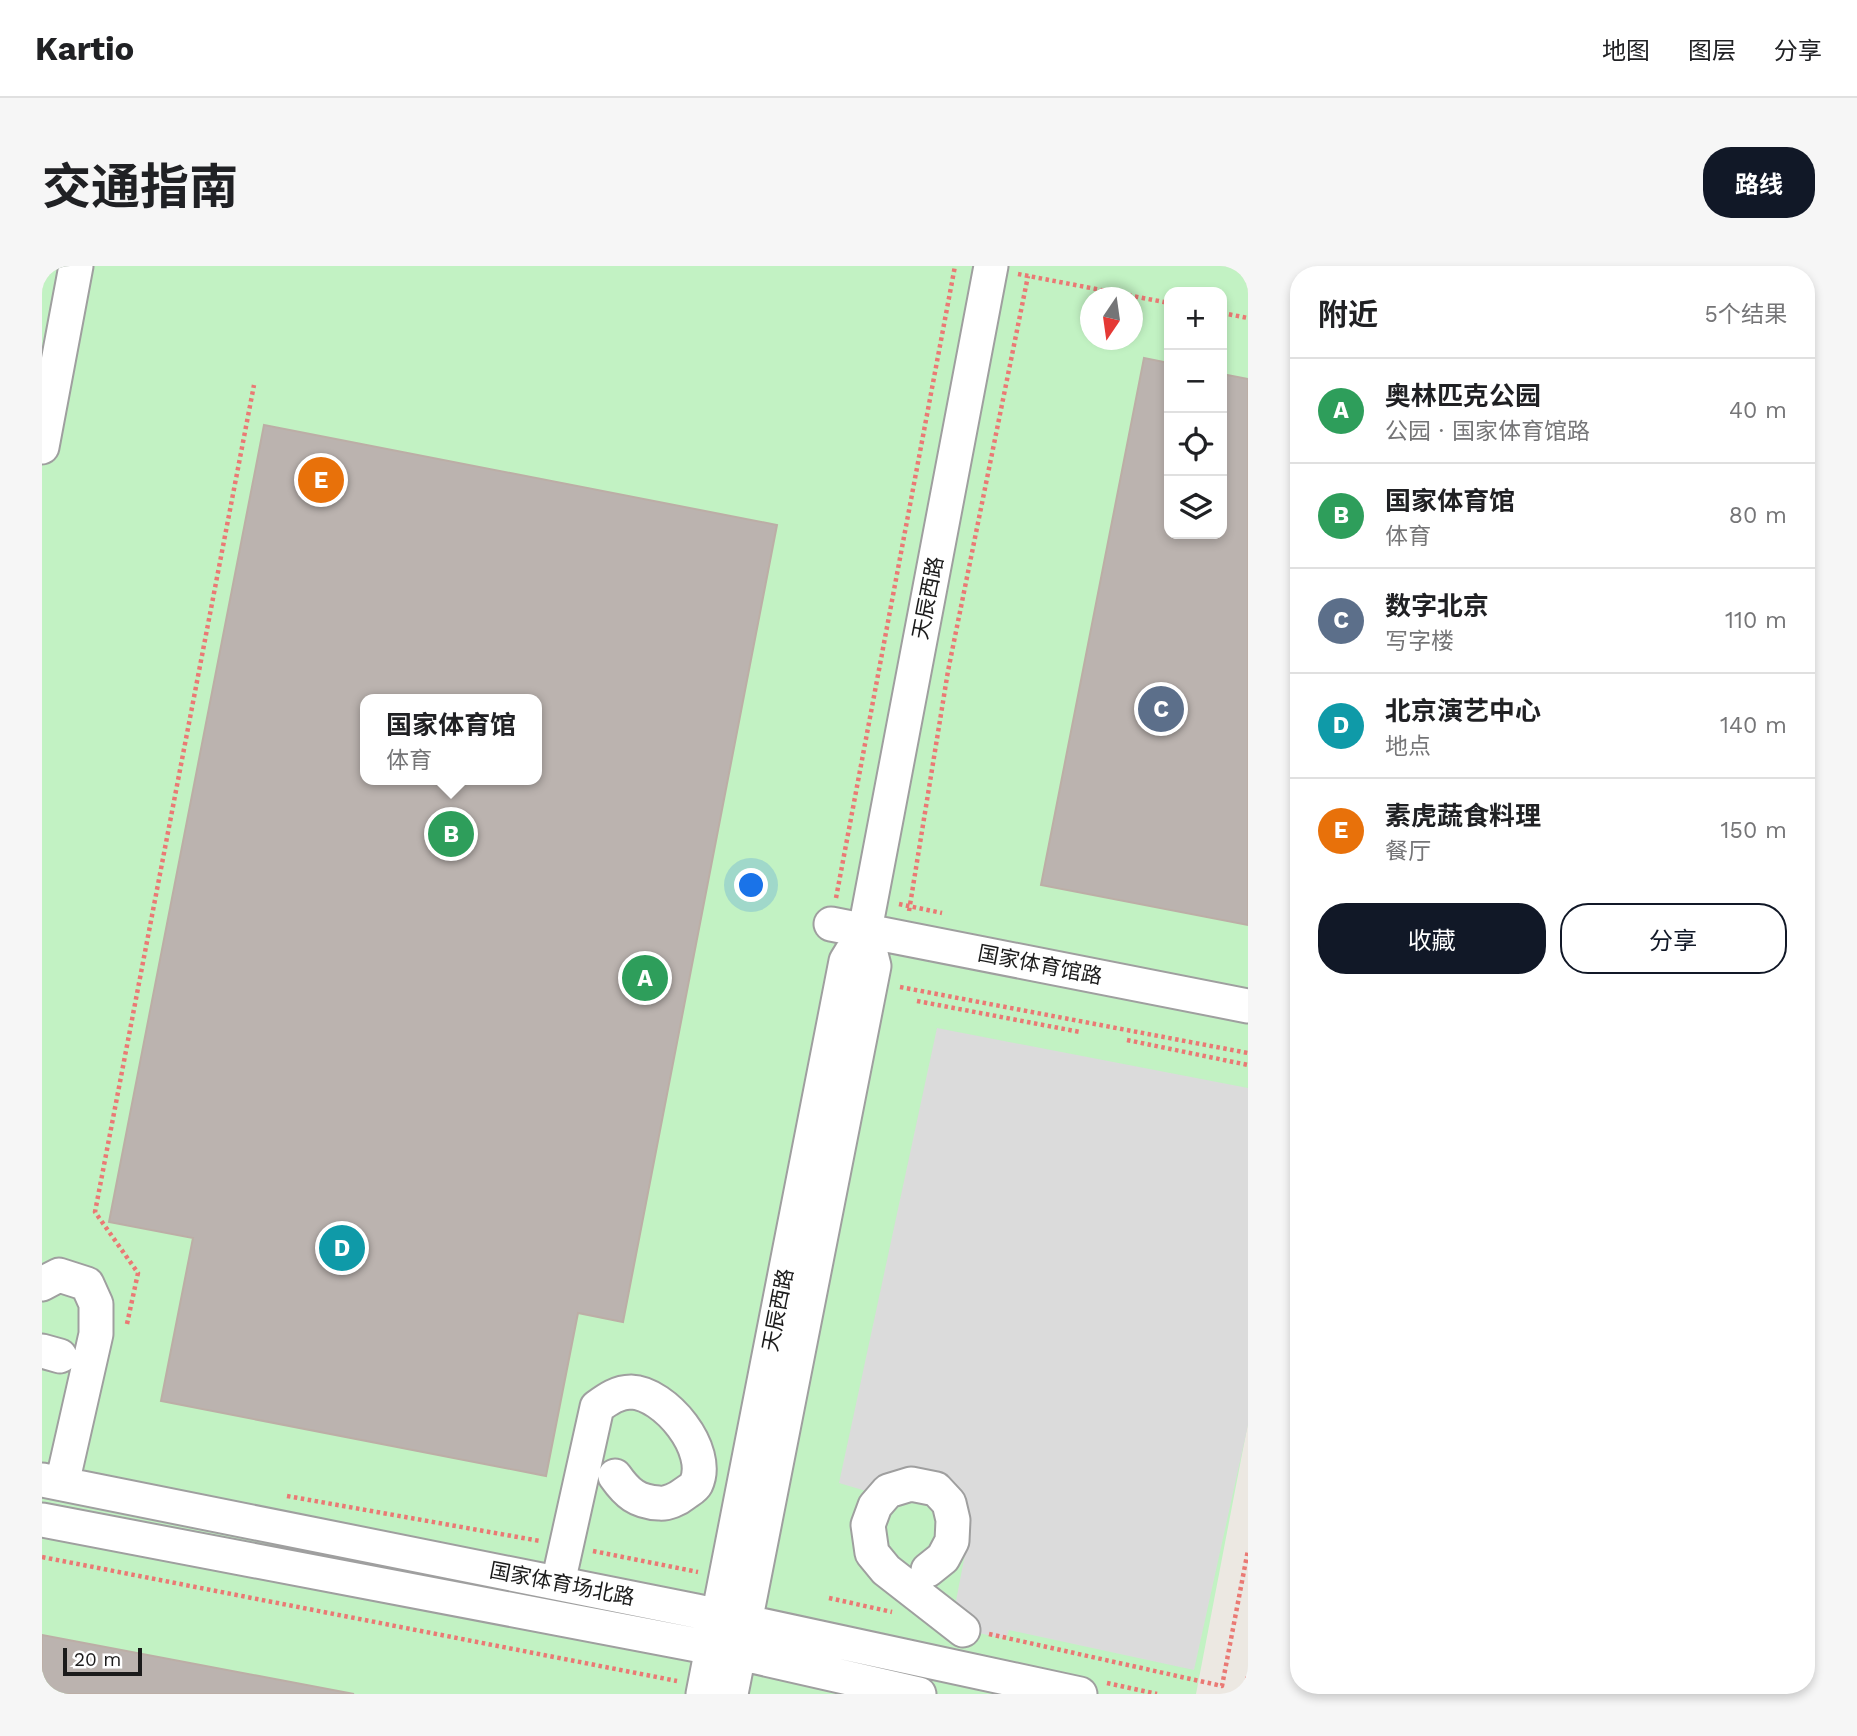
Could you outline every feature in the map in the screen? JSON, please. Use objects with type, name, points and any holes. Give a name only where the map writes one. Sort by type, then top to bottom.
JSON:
[{"type":"street","points":[[42,447],[76,266]]},
{"type":"street","name":"天辰西路","points":[[732,1618],[726,1578],[846,961],[865,930],[990,266]]},
{"type":"street","name":"国家体育馆路","points":[[831,924],[1248,1006]]},
{"type":"street","name":"天辰西路","points":[[713,1692],[725,1651],[874,966],[865,930]]},
{"type":"street","points":[[42,1284],[59,1275],[87,1284],[96,1304],[96,1334],[52,1482]]},
{"type":"street","points":[[558,1583],[597,1407],[613,1395],[632,1392],[651,1397],[685,1427],[695,1446],[700,1466],[696,1485],[680,1497],[662,1504],[642,1500],[626,1492],[615,1476]]},
{"type":"street","name":"国家体育场北路","points":[[52,1482],[732,1618],[1080,1694]]},
{"type":"street","points":[[928,1570],[943,1558],[952,1541],[953,1520],[948,1503],[936,1489],[911,1484],[888,1491],[875,1506],[868,1525],[872,1552],[886,1570],[971,1631]]},
{"type":"street","name":"国家体育场北路","points":[[42,1520],[725,1651],[919,1694]]},
{"type":"street","points":[[42,1537],[686,1665],[725,1651]]},
{"type":"path","points":[[1028,276],[1164,302]]},
{"type":"path","points":[[1227,314],[1248,318]]},
{"type":"path","points":[[127,1327],[138,1273],[95,1212],[254,385]]},
{"type":"path","points":[[899,986],[1248,1053]]},
{"type":"path","points":[[917,1000],[1080,1032]]},
{"type":"path","points":[[1127,1040],[1248,1065]]},
{"type":"path","points":[[278,1494],[567,1546],[726,1578]]},
{"type":"path","points":[[971,1631],[1222,1686],[1248,1550]]},
{"type":"path","points":[[42,1557],[713,1692]]},
{"type":"path","points":[[829,1598],[897,1614]]},
{"type":"path","points":[[1244,1694],[1248,1675]]},
{"type":"green space","points":[[42,266],[1248,266],[1248,1423],[1196,1694],[42,1694]]},
{"type":"shaded area","points":[[937,1028],[1248,1088],[1248,1425],[1194,1670],[1009,1630],[1006,1639],[951,1627],[965,1554],[965,1540],[949,1503],[883,1496],[839,1483]]},
{"type":"building","points":[[1144,358],[1164,362],[1164,539],[1227,539],[1227,375],[1248,379],[1248,925],[1041,885]]},
{"type":"building","points":[[264,425],[777,525],[623,1322],[578,1313],[546,1476],[161,1401],[193,1238],[109,1222]]},
{"type":"building","points":[[42,1635],[354,1694],[42,1694]]},
{"type":"place","name":"素虎蔬食料理","points":[[321,480]]},
{"type":"place","name":"数字北京","points":[[1161,709]]},
{"type":"place","name":"国家体育馆","points":[[451,834]]},
{"type":"place","name":"奥林匹克公园","points":[[645,978]]},
{"type":"place","name":"北京演艺中心","points":[[342,1248]]}]
